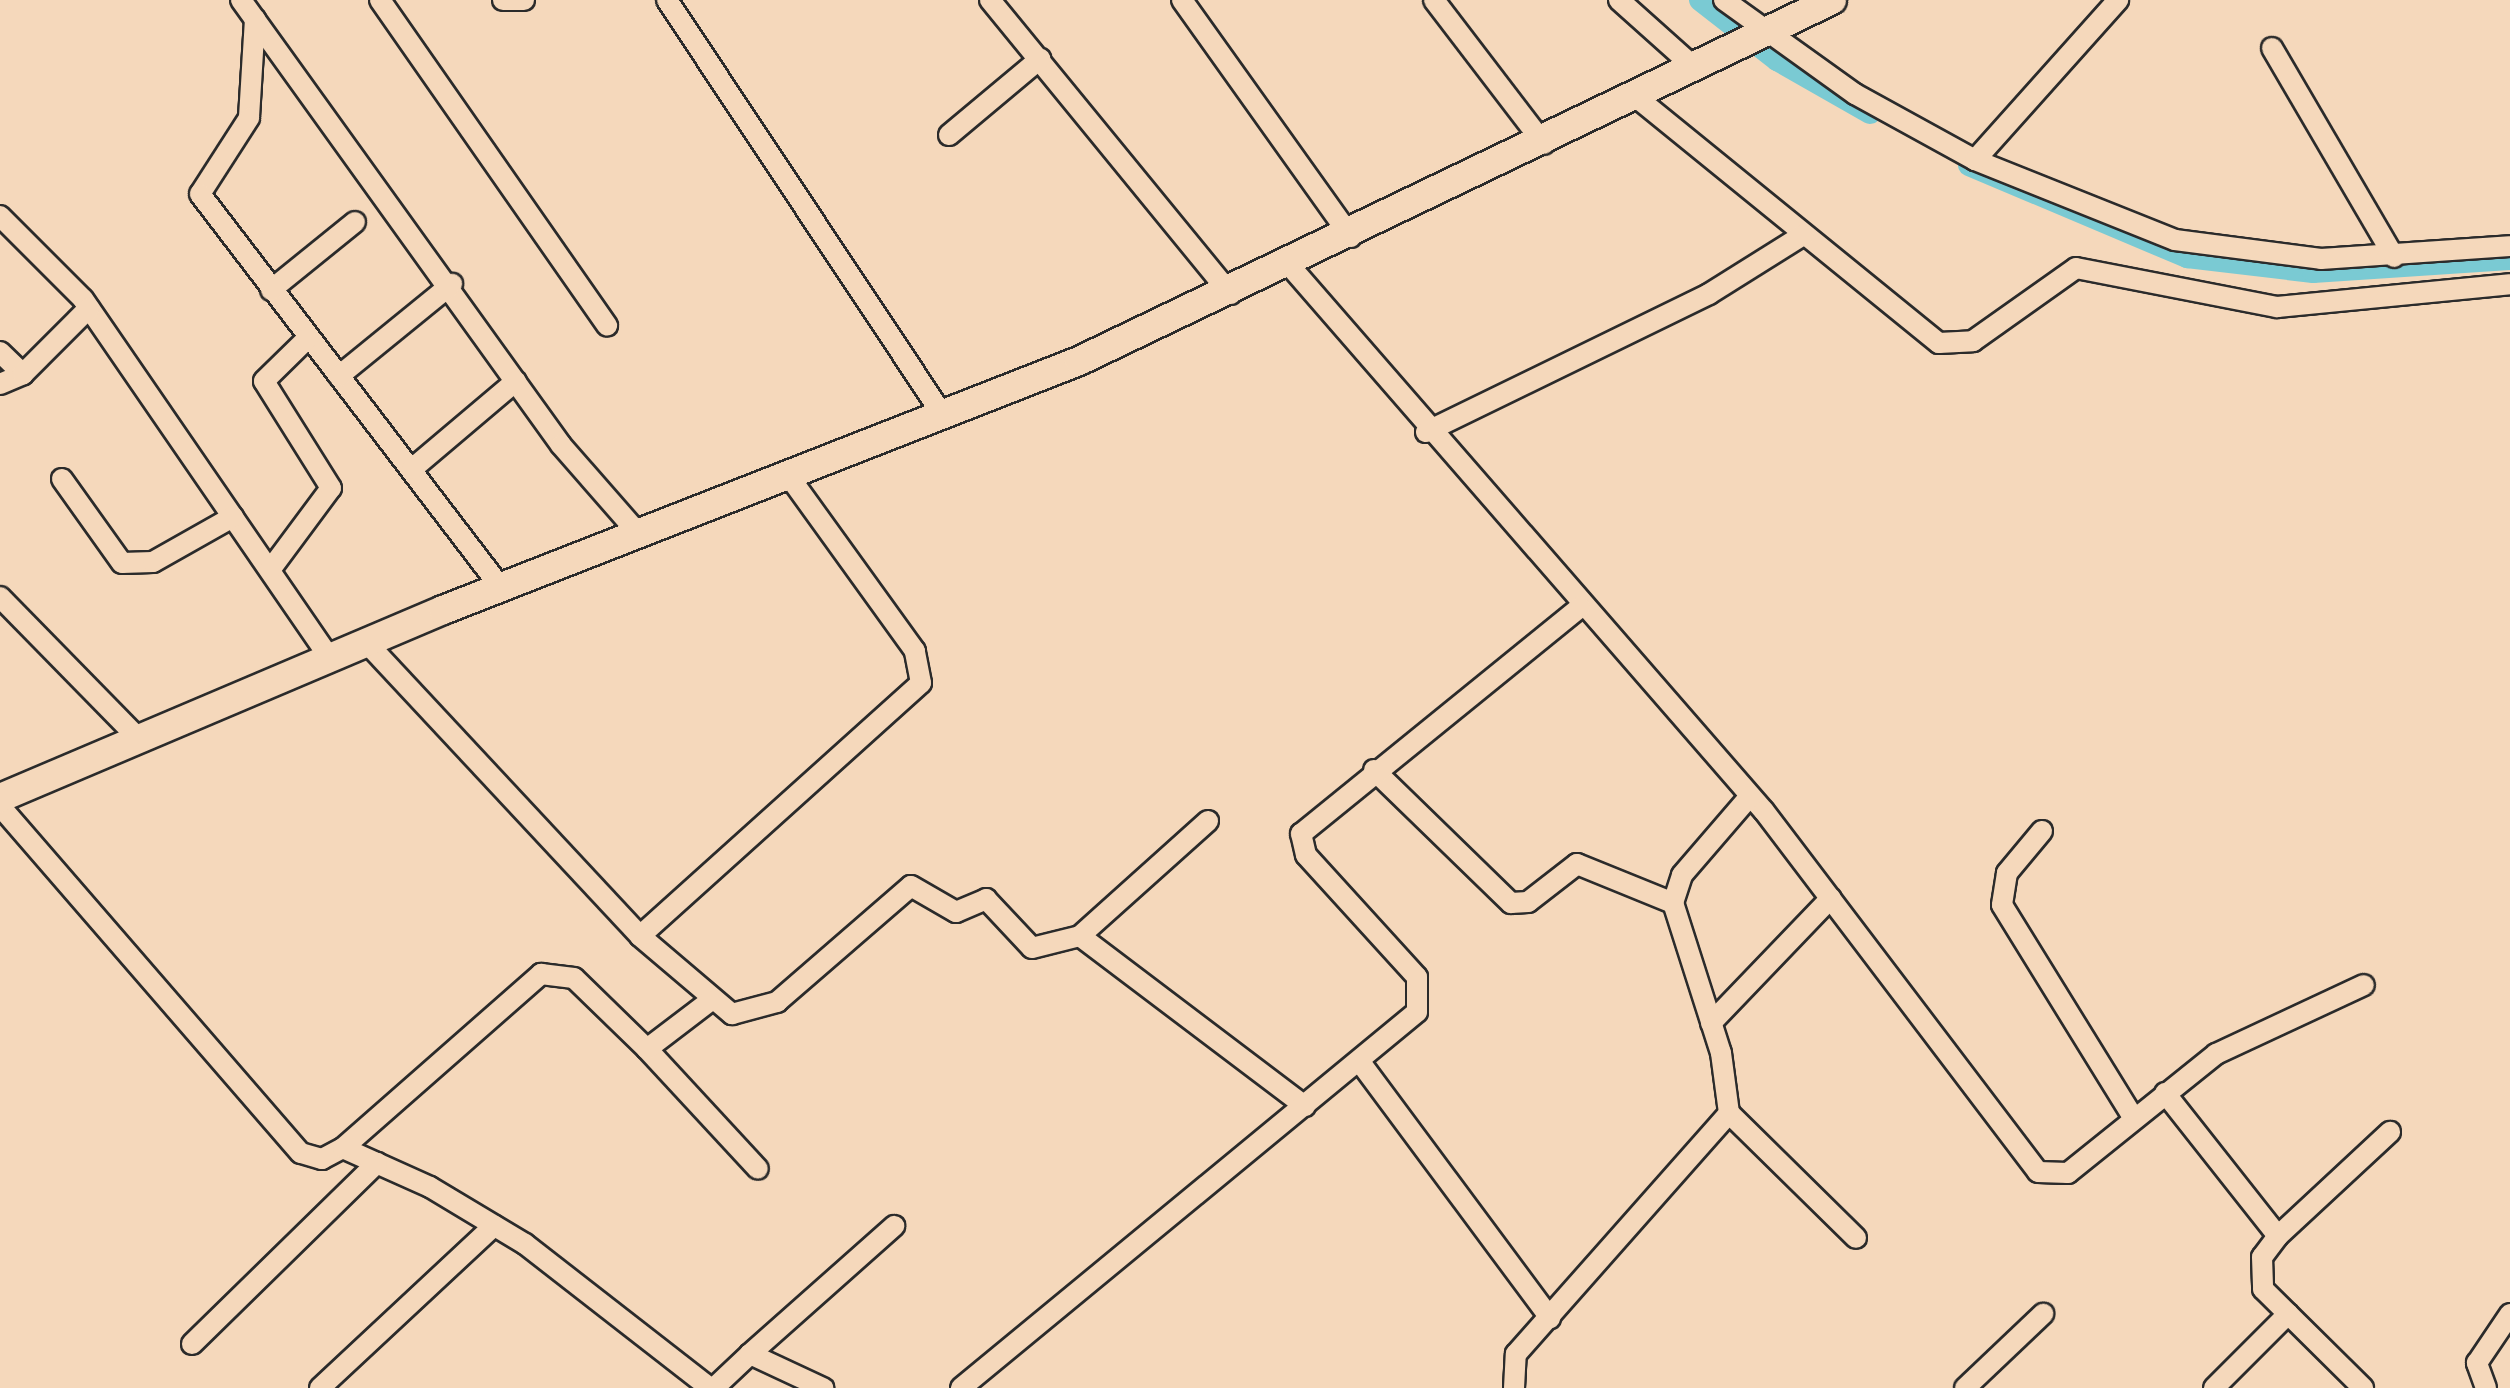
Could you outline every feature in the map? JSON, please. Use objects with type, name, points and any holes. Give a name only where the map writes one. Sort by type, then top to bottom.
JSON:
[{"type":"main road","points":[[0,798],[500,587],[943,416],[1230,294],[1544,144],[1832,0]]},
{"type":"street","points":[[241,0],[452,284],[516,381],[639,534]]},
{"type":"street","points":[[380,0],[607,326]]},
{"type":"street","points":[[503,0],[524,0]]},
{"type":"street","points":[[667,0],[943,416]]},
{"type":"street","points":[[990,0],[1230,294]]},
{"type":"street","points":[[1182,0],[1351,236]]},
{"type":"street","points":[[1434,0],[1544,144]]},
{"type":"street","points":[[1619,0],[1708,61]]},
{"type":"street","points":[[1724,0],[1855,94],[1975,160],[2086,210],[2216,250],[2394,257],[2510,246]]},
{"type":"street","points":[[1975,160],[2118,0]]},
{"type":"street","points":[[256,19],[250,118],[200,194],[500,587]]},
{"type":"street","points":[[2272,48],[2394,257]]},
{"type":"street","points":[[949,135],[1040,60]]},
{"type":"street","points":[[1636,97],[1922,336],[1955,344],[2076,268],[2277,307],[2510,284]]},
{"type":"street","points":[[0,216],[89,308],[330,658]]},
{"type":"street","points":[[271,290],[354,222]]},
{"type":"street","points":[[1426,432],[1695,301],[1803,235]]},
{"type":"street","points":[[1290,266],[1426,432],[1750,796],[2038,1172],[2068,1174],[2165,1093],[2247,1034],[2364,985]]},
{"type":"street","points":[[338,376],[452,284]]},
{"type":"street","points":[[0,384],[23,374],[89,308]]},
{"type":"street","points":[[270,570],[331,488],[264,382],[308,337]]},
{"type":"street","points":[[0,352],[23,374]]},
{"type":"street","points":[[412,469],[516,381]]},
{"type":"street","points":[[640,936],[921,684],[915,651],[788,474]]},
{"type":"street","points":[[62,478],[122,562],[153,562],[233,517]]},
{"type":"street","points":[[0,596],[140,740]]},
{"type":"street","points":[[962,1388],[1360,1062],[1424,996],[1306,855],[1301,834],[1374,770],[1580,608]]},
{"type":"street","points":[[366,642],[640,936],[710,1001],[756,1015],[911,886],[927,887],[956,912],[986,899],[1032,948],[1080,936],[1208,821]]},
{"type":"street","points":[[1374,770],[1511,903],[1528,902],[1577,864],[1673,903]]},
{"type":"street","points":[[1750,796],[1682,875],[1673,903],[1710,1023],[1728,1113],[1856,1238]]},
{"type":"street","points":[[0,806],[301,1153],[322,1158],[343,1148],[551,970],[574,978],[647,1049],[758,1169]]},
{"type":"street","points":[[2042,831],[2007,873],[2002,905],[2134,1120]]},
{"type":"street","points":[[1710,1023],[1831,898]]},
{"type":"street","points":[[1080,936],[1306,1106]]},
{"type":"street","points":[[647,1049],[710,1001]]},
{"type":"street","points":[[1360,1062],[1550,1318]]},
{"type":"street","points":[[2165,1093],[2278,1236]]},
{"type":"street","points":[[1514,1388],[1516,1354],[1728,1113]]},
{"type":"street","points":[[2363,1388],[2288,1314],[2258,1274],[2278,1236],[2390,1132]]},
{"type":"street","points":[[343,1148],[494,1226],[712,1388],[894,1226]]},
{"type":"street","points":[[192,1344],[377,1163]]},
{"type":"street","points":[[320,1388],[494,1226]]},
{"type":"street","points":[[1965,1388],[2042,1314]]},
{"type":"street","points":[[2214,1388],[2288,1314]]},
{"type":"street","points":[[2486,1388],[2477,1363],[2510,1314]]},
{"type":"street","points":[[750,1354],[823,1388]]},
{"type":"waterway","points":[[1700,0],[1777,60],[1870,113]]},
{"type":"waterway","points":[[1969,165],[2187,257],[2313,272],[2510,259]]}]
